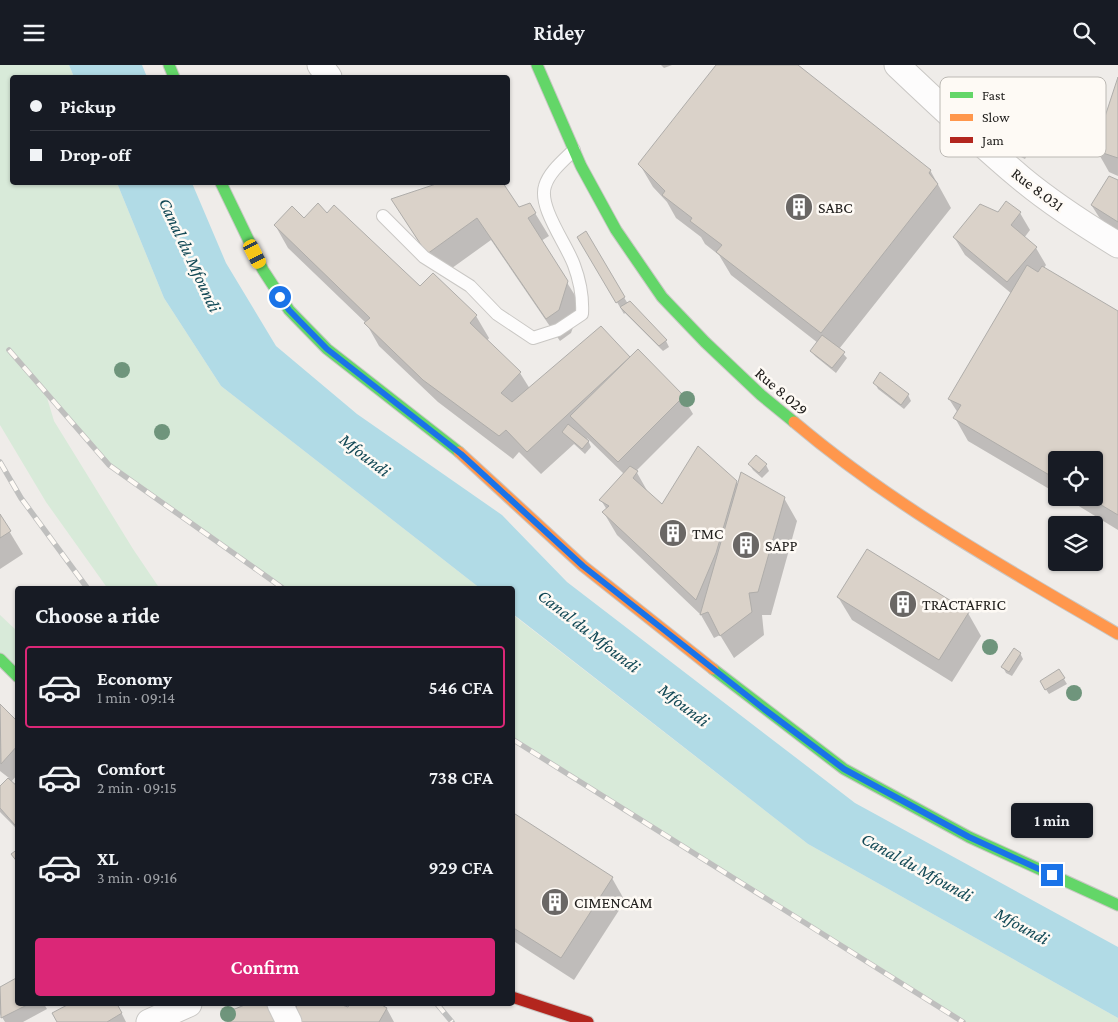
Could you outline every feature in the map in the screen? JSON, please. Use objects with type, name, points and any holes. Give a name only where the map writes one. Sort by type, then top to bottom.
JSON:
[{"type":"main road","name":"Rue 8.029","points":[[537,65],[581,166],[616,230],[662,297],[705,342],[761,395],[810,436],[867,479],[958,540],[1118,633]]},
{"type":"main road","points":[[222,185],[263,270],[289,310],[327,349],[461,454],[583,566],[764,709],[844,769],[969,837],[1118,905]]},
{"type":"main road","points":[[0,659],[15,674]]},
{"type":"main road","points":[[515,998],[588,1022]]},
{"type":"street","points":[[320,65],[328,75]]},
{"type":"street","name":"Rue 8.031","points":[[897,65],[940,106]]},
{"type":"street","name":"Rue 8.031","points":[[997,157],[1022,179],[1088,227],[1118,245]]},
{"type":"street","points":[[149,1022],[185,1006]]},
{"type":"street","points":[[281,1006],[290,1022]]},
{"type":"lane","points":[[383,216],[424,257],[470,286],[497,314],[533,338],[558,330],[582,314],[583,299],[574,264],[546,208],[544,188],[548,177],[574,150]]},
{"type":"green space","points":[[0,65],[69,65],[73,75],[10,75],[10,185],[118,185],[164,298],[221,386],[477,586],[280,586],[109,465],[45,391],[54,421],[158,586],[106,586],[46,502],[0,425]]},
{"type":"green space","points":[[0,615],[15,629],[15,675],[0,659]]},
{"type":"green space","points":[[515,616],[808,844],[1118,1018],[1118,1022],[963,1022],[515,740]]},
{"type":"water","points":[[69,65],[142,65],[146,75],[73,75]]},
{"type":"water","points":[[118,185],[193,185],[226,263],[276,346],[357,414],[502,515],[567,582],[855,803],[1118,947],[1118,1018],[808,844],[515,616],[515,586],[477,586],[221,386],[164,298]]},
{"type":"building","name":"SABC","points":[[716,65],[798,65],[931,170],[929,173],[938,184],[821,333],[716,252],[722,245],[690,221],[692,218],[662,195],[665,191],[638,164]]},
{"type":"building","points":[[1118,77],[1118,158],[1106,154],[1106,114]]},
{"type":"building","points":[[1109,176],[1118,180],[1118,222],[1091,205]]},
{"type":"building","points":[[433,185],[504,185],[519,207],[530,203],[536,213],[528,218],[568,281],[559,310],[546,319],[477,218],[427,254],[391,199]]},
{"type":"building","points":[[1006,201],[1021,212],[1011,225],[1037,247],[1007,282],[953,237],[980,204],[998,212]]},
{"type":"building","points":[[318,203],[327,213],[334,205],[420,286],[433,273],[477,315],[470,323],[521,372],[501,393],[512,402],[601,326],[630,357],[527,452],[506,430],[499,436],[423,380],[364,323],[370,318],[274,225],[292,206],[304,218]]},
{"type":"building","points":[[586,231],[625,297],[616,303],[577,237]]},
{"type":"building","points":[[1027,265],[1038,272],[1042,266],[1118,311],[1118,515],[1103,506],[1103,451],[1048,451],[1048,474],[953,418],[961,405],[948,399]]},
{"type":"building","points":[[630,301],[667,340],[659,346],[620,307]]},
{"type":"building","points":[[822,335],[845,352],[832,368],[810,351]]},
{"type":"building","points":[[638,349],[684,396],[618,462],[570,416]]},
{"type":"building","points":[[880,372],[909,394],[901,405],[873,383]]},
{"type":"building","points":[[568,424],[589,441],[582,449],[562,432]]},
{"type":"building","name":"TMC","points":[[698,446],[737,481],[716,553],[696,600],[602,512],[609,506],[599,500],[630,466],[638,471],[633,478],[662,504]]},
{"type":"building","points":[[756,455],[767,464],[759,473],[748,464]]},
{"type":"building","name":"SAPP","points":[[741,472],[785,497],[758,592],[749,593],[752,612],[720,636],[708,612],[700,615]]},
{"type":"building","points":[[0,514],[11,531],[0,538]]},
{"type":"building","name":"TRACTAFRIC","points":[[867,549],[969,612],[939,660],[837,597]]},
{"type":"building","points":[[1014,648],[1021,653],[1009,672],[1001,667]]},
{"type":"building","points":[[1059,669],[1065,678],[1045,690],[1040,681]]},
{"type":"building","points":[[0,704],[15,719],[15,748],[1,764]]},
{"type":"building","points":[[8,778],[15,784],[15,825],[0,808],[0,786]]},
{"type":"building","name":"CIMENCAM","points":[[515,814],[613,877],[561,958],[515,929]]},
{"type":"building","points":[[15,851],[15,859],[11,854]]},
{"type":"building","points":[[15,979],[15,1006],[25,1006],[1,1018],[0,987]]},
{"type":"building","points":[[65,1006],[118,1006],[122,1013],[107,1022],[57,1022],[52,1013]]},
{"type":"building","points":[[242,1006],[278,1006],[283,1022],[230,1022],[225,1013]]},
{"type":"building","points":[[296,1006],[384,1006],[387,1008],[379,1022],[299,1022],[294,1016]]},
{"type":"railway","points":[[9,350],[109,465],[280,586]]},
{"type":"railway","points":[[0,462],[21,498],[86,586]]},
{"type":"railway","points":[[515,741],[963,1022]]},
{"type":"railway","points":[[439,1006],[452,1022]]},
{"type":"traffic: fast","points":[[169,65],[173,75]]},
{"type":"traffic: fast","points":[[537,65],[581,166],[616,230],[662,297],[705,342],[761,395],[794,422]]},
{"type":"traffic: fast","points":[[222,185],[263,270],[289,310],[327,349],[459,452]]},
{"type":"traffic: fast","points":[[0,659],[15,674]]},
{"type":"traffic: fast","points":[[713,669],[844,769],[969,837],[1118,905]]},
{"type":"traffic: slow","points":[[794,422],[832,453],[911,509],[993,561],[1118,634]]},
{"type":"traffic: slow","points":[[459,452],[583,566],[713,669]]},
{"type":"traffic: jam","points":[[515,998],[588,1022]]},
{"type":"place","name":"SABC","points":[[799,207]]},
{"type":"place","name":"TMC","points":[[673,533]]},
{"type":"place","name":"SAPP","points":[[746,545]]},
{"type":"place","name":"TRACTAFRIC","points":[[903,604]]},
{"type":"place","name":"CIMENCAM","points":[[555,902]]},
{"type":"route","points":[[280,297],[289,310],[327,349],[461,454],[583,566],[764,709],[844,769],[969,837],[1052,875]]},
{"type":"water label","name":"Canal du Mfoundi","points":[[190,255]]},
{"type":"water label","name":"Mfoundi","points":[[365,455]]},
{"type":"water label","name":"Canal du Mfoundi","points":[[589,631]]},
{"type":"water label","name":"Mfoundi","points":[[684,705]]},
{"type":"water label","name":"Canal du Mfoundi","points":[[917,867]]},
{"type":"water label","name":"Mfoundi","points":[[1022,926]]}]
